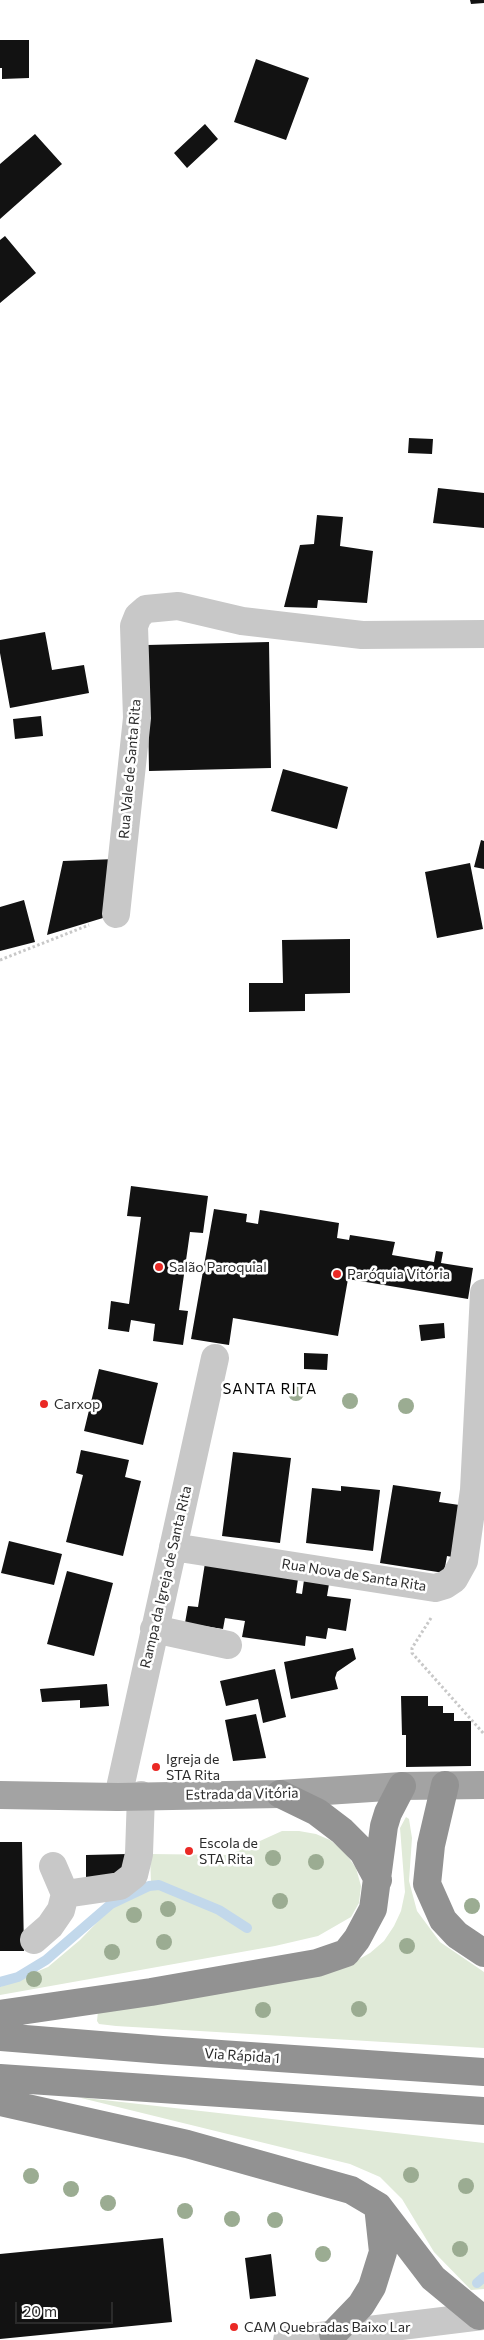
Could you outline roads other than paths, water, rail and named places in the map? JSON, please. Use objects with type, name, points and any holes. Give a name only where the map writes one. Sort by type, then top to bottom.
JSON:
[{"type":"highway","points":[[446,1785],[432,1845],[427,1884],[443,1920],[457,1935],[484,1953]]},
{"type":"highway","points":[[0,2014],[151,1992],[317,1963],[346,1952],[357,1939],[372,1909],[378,1880],[384,1826],[388,1813],[402,1786]]},
{"type":"highway","points":[[280,1794],[317,1812],[342,1830],[363,1852],[378,1880]]},
{"type":"highway","name":"Via Rápida 1","points":[[0,2037],[171,2051],[484,2072]]},
{"type":"highway","points":[[0,2078],[484,2112]]},
{"type":"highway","points":[[0,2102],[187,2144],[351,2190],[378,2206],[433,2278],[482,2316]]},
{"type":"highway","points":[[333,2334],[361,2305],[372,2287],[383,2252],[378,2206]]},
{"type":"main road","name":"Estrada da Vitória","points":[[0,1795],[280,1794],[402,1786],[484,1785]]},
{"type":"street","name":"Rua Vale de Santa Rita","points":[[116,914],[136,718],[134,626],[142,612],[157,606],[178,606],[242,621],[304,630],[362,635],[484,634]]},
{"type":"street","name":"Rua Nova de Santa Rita","points":[[173,1547],[435,1588],[445,1585],[454,1579],[464,1561],[474,1490],[484,1293]]},
{"type":"street","name":"Rampa da Igreja de Santa Rita","points":[[65,1894],[120,1886],[134,1875],[139,1854],[129,1796],[154,1629],[215,1358]]},
{"type":"street","points":[[154,1629],[228,1645]]},
{"type":"street","points":[[34,1940],[50,1926],[61,1910],[65,1894],[53,1866]]},
{"type":"street","points":[[287,2340],[333,2334],[362,2336],[482,2316]]},
{"type":"waterway","points":[[0,1982],[18,1977],[46,1960],[111,1904],[149,1886],[159,1885],[219,1910],[247,1928]]},
{"type":"waterway","points":[[477,2283],[484,2277]]},
{"type":"place","name":"Salão Paroquial","points":[[159,1267]]},
{"type":"place","name":"Paróquia Vitória","points":[[337,1274]]},
{"type":"place","name":"Carxop","points":[[44,1404]]},
{"type":"place","name":"Igreja de STA Rita","points":[[156,1767]]},
{"type":"place","name":"Escola de STA Rita","points":[[189,1851]]},
{"type":"place","name":"CAM Quebradas Baixo Lar","points":[[234,2327]]},
{"type":"district","name":"SANTA RITA","points":[[270,1389]]}]
